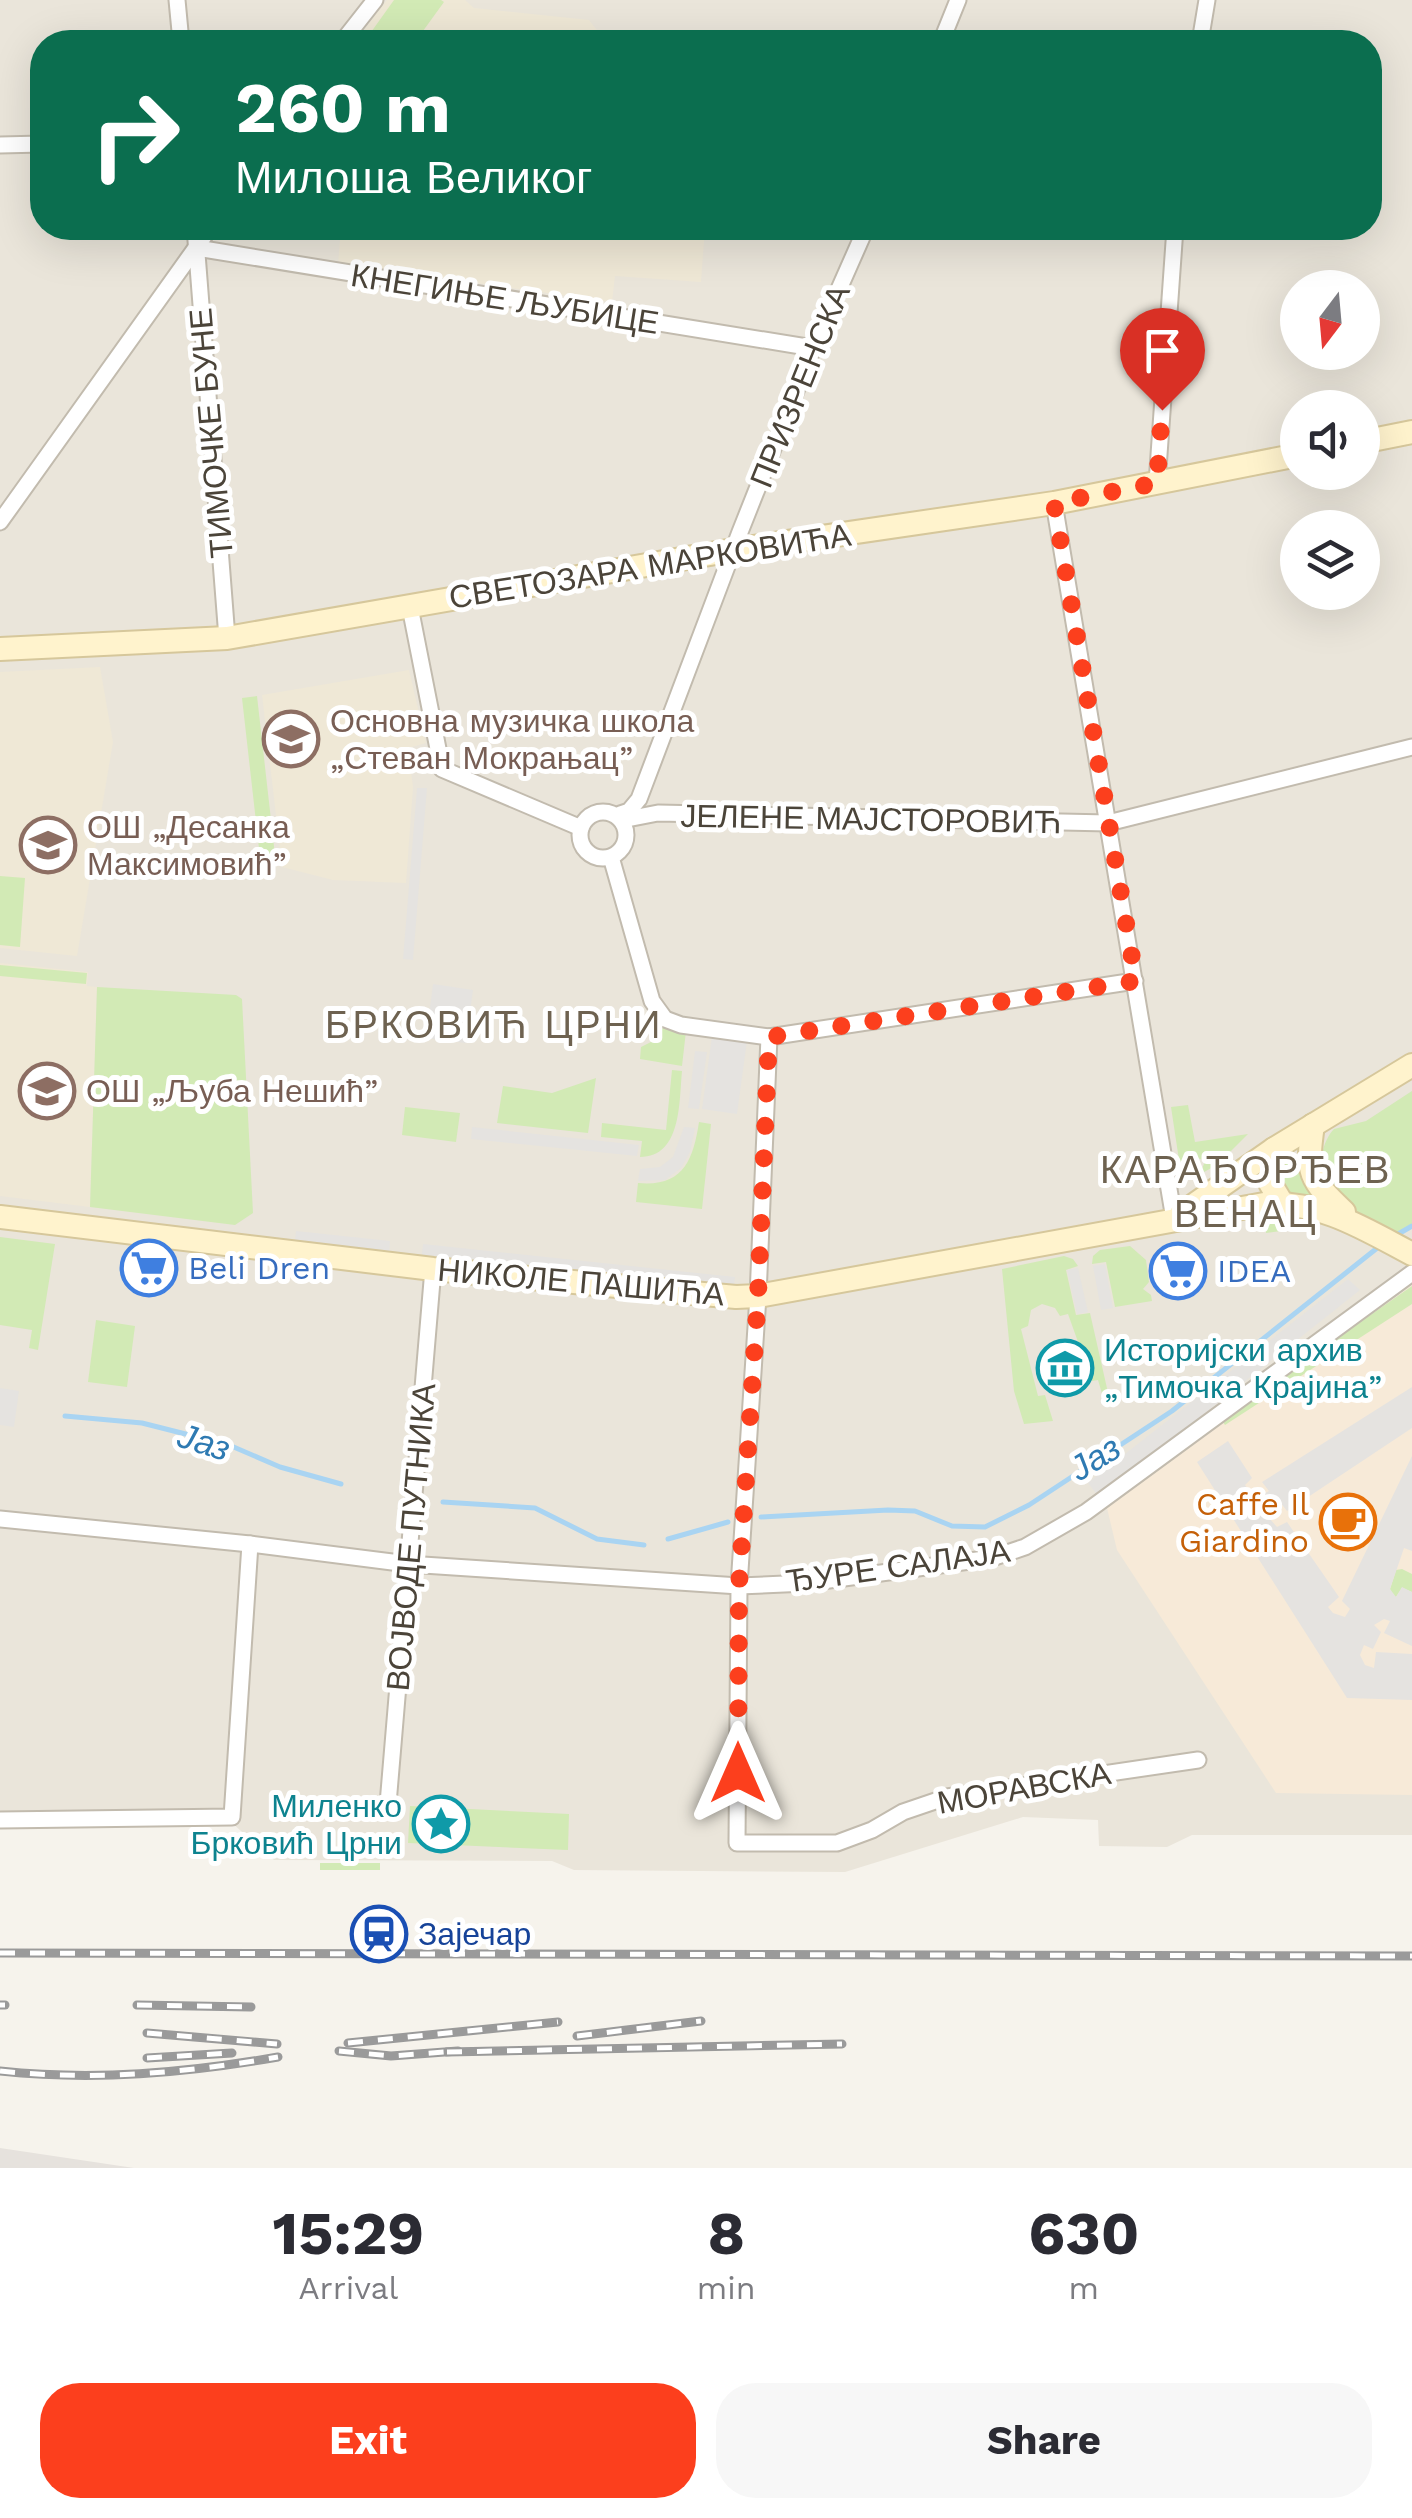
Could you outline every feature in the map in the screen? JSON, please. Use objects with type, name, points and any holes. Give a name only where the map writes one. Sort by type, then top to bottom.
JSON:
[{"type":"street","points":[[177,0],[180,30]]},
{"type":"street","points":[[351,30],[375,0]]},
{"type":"street","points":[[946,30],[958,0]]},
{"type":"street","points":[[1202,30],[1207,0]]},
{"type":"street","points":[[0,145],[30,144]]},
{"type":"street","name":"ТИМОЧКЕ БУНЕ","points":[[196,240],[227,638]]},
{"type":"street","points":[[0,522],[202,240]]},
{"type":"street","name":"ПРИЗРЕНСКА","points":[[619,818],[639,799],[733,550],[861,240]]},
{"type":"street","points":[[1157,483],[1173,240]]},
{"type":"street","name":"КНЕГИЊЕ ЉУБИЦЕ","points":[[196,248],[814,348]]},
{"type":"street","points":[[1380,438],[1412,432]]},
{"type":"street","name":"СВЕТОЗАРА МАРКОВИЋА","points":[[0,649],[227,638],[733,550],[1054,503],[1280,459]]},
{"type":"street","points":[[1054,503],[1174,1219],[1282,1203],[1316,1208],[1354,1221]]},
{"type":"street","points":[[410,607],[442,770],[581,828]]},
{"type":"street","name":"ЈЕЛЕНЕ МАЈСТОРОВИЋ","points":[[619,818],[658,814],[1108,823],[1412,747]]},
{"type":"street","points":[[610,812],[619,818],[627,834],[622,848],[610,857],[589,853],[581,841],[581,828],[594,813],[610,812]]},
{"type":"street","points":[[610,857],[652,1001],[665,1019],[694,1028],[769,1037],[1136,981]]},
{"type":"street","points":[[739,1586],[758,1296],[769,1037]]},
{"type":"street","name":"НИКОЛЕ ПАШИЋА","points":[[0,1217],[433,1269],[714,1296],[758,1296],[1174,1219],[1274,1149],[1412,1065]]},
{"type":"street","points":[[1309,1172],[1313,1125]]},
{"type":"street","points":[[1282,1203],[1270,1183],[1274,1149],[1298,1159],[1326,1195],[1354,1221],[1404,1252]]},
{"type":"street","name":"ЂУРЕ САЛАЈА","points":[[0,1519],[408,1564],[739,1586],[890,1573],[992,1558],[1025,1548],[1086,1512],[1404,1252]]},
{"type":"street","name":"ВОЈВОДЕ ПУТНИКА","points":[[388,1804],[433,1269]]},
{"type":"street","points":[[0,1820],[232,1817],[250,1544]]},
{"type":"street","name":"МОРАВСКА","points":[[739,1586],[737,1843],[837,1842],[872,1830],[903,1812],[948,1797],[1198,1760]]},
{"type":"shaded area","points":[[0,0],[1412,0],[1412,1835],[1192,1835],[1167,1847],[1099,1846],[1098,1820],[1023,1817],[845,1872],[574,1870],[552,1861],[274,1860],[232,1823],[0,1815]]},
{"type":"shaded area","points":[[387,0],[465,0],[474,8],[589,20],[597,30],[364,30]]},
{"type":"shaded area","points":[[340,240],[704,240],[701,282],[615,276],[612,302],[338,264]]},
{"type":"shaded area","name":"ОШ „Десанка Максимовић”","points":[[100,667],[113,742],[77,956],[0,948],[0,672]]},
{"type":"shaded area","points":[[409,670],[426,743],[408,748],[413,787],[406,883],[333,880],[282,867],[262,695]]},
{"type":"shaded area","points":[[417,788],[427,788],[413,960],[403,959]]},
{"type":"shaded area","name":"ОШ „Љуба Нешић”","points":[[0,963],[88,972],[87,986],[97,987],[90,1207],[0,1196]]},
{"type":"shaded area","points":[[433,984],[473,990],[466,1043],[426,1038]]},
{"type":"shaded area","points":[[712,1036],[747,1041],[737,1114],[702,1109]]},
{"type":"shaded area","points":[[695,1051],[707,1052],[699,1109],[688,1108]]},
{"type":"shaded area","points":[[472,1127],[639,1145],[637,1156],[471,1139]]},
{"type":"shaded area","points":[[684,1127],[695,1128],[690,1152],[681,1168],[665,1180],[638,1181],[640,1169],[660,1167],[673,1157]]},
{"type":"shaded area","points":[[296,1231],[390,1241],[389,1258],[294,1248]]},
{"type":"shaded area","points":[[423,1244],[735,1277],[733,1295],[421,1262]]},
{"type":"shaded area","points":[[1105,1264],[1113,1308],[1101,1310],[1093,1266]]},
{"type":"shaded area","points":[[1078,1268],[1088,1312],[1077,1314],[1067,1270]]},
{"type":"shaded area","points":[[1348,1279],[1360,1290],[1099,1497],[1088,1483]]},
{"type":"shaded area","points":[[1412,1285],[1412,1795],[1276,1793],[1117,1550],[1107,1508]]},
{"type":"shaded area","points":[[1412,1387],[1412,1428],[1287,1511],[1280,1502],[1273,1507],[1270,1519],[1277,1527],[1287,1522],[1339,1597],[1328,1607],[1345,1617],[1350,1609],[1342,1601],[1412,1456],[1412,1551],[1404,1548],[1390,1589],[1396,1597],[1402,1587],[1412,1592],[1412,1646],[1384,1633],[1390,1621],[1384,1619],[1374,1625],[1381,1632],[1373,1649],[1364,1645],[1360,1655],[1365,1665],[1374,1668],[1376,1652],[1412,1654],[1412,1700],[1347,1698],[1197,1462],[1228,1441],[1252,1478],[1245,1485],[1255,1499],[1269,1491],[1262,1482]]},
{"type":"shaded area","points":[[0,1388],[19,1391],[14,1427],[0,1425]]},
{"type":"shaded area","points":[[0,2148],[134,2168],[0,2168]]},
{"type":"green space","points":[[394,0],[444,2],[424,30],[373,30]]},
{"type":"green space","points":[[257,696],[276,864],[261,866],[242,698]]},
{"type":"green space","points":[[0,876],[25,878],[20,947],[0,945]]},
{"type":"green space","points":[[0,965],[87,973],[86,984],[0,976]]},
{"type":"green space","points":[[97,987],[236,995],[242,999],[253,1213],[235,1225],[90,1207]]},
{"type":"green space","points":[[662,1022],[686,1031],[682,1066],[640,1059],[641,1047],[651,1042]]},
{"type":"green space","points":[[672,1070],[682,1071],[680,1097],[676,1125],[664,1148],[654,1155],[640,1157],[642,1141],[601,1137],[602,1123],[666,1130]]},
{"type":"green space","points":[[596,1078],[588,1133],[497,1123],[503,1086],[552,1093]]},
{"type":"green space","points":[[1412,1091],[1412,1228],[1389,1232],[1375,1227],[1338,1197],[1323,1175],[1322,1157],[1334,1129],[1366,1121]]},
{"type":"green space","points":[[1188,1105],[1195,1142],[1248,1134],[1217,1165],[1204,1172],[1205,1161],[1193,1156],[1188,1169],[1179,1160],[1171,1107]]},
{"type":"green space","points":[[405,1107],[460,1113],[456,1142],[402,1135]]},
{"type":"green space","points":[[699,1122],[711,1124],[702,1209],[636,1202],[638,1183],[665,1181],[683,1169],[693,1149]]},
{"type":"green space","points":[[1284,1160],[1302,1171],[1320,1200],[1285,1193],[1277,1164]]},
{"type":"green space","points":[[1265,1221],[1308,1221],[1309,1227],[1266,1233]]},
{"type":"green space","points":[[0,1237],[55,1244],[38,1350],[29,1348],[32,1330],[0,1325]]},
{"type":"green space","points":[[1130,1246],[1146,1260],[1149,1282],[1143,1289],[1152,1301],[1115,1307],[1106,1262],[1092,1264],[1093,1256],[1100,1250]]},
{"type":"green space","points":[[1064,1256],[1078,1266],[1066,1270],[1076,1315],[1090,1313],[1111,1406],[1106,1407],[1098,1380],[1092,1381],[1068,1314],[1060,1316],[1055,1308],[1042,1304],[1031,1310],[1028,1326],[1021,1329],[1038,1396],[1045,1395],[1053,1421],[1024,1424],[1014,1391],[1002,1269]]},
{"type":"green space","points":[[1412,1286],[1412,1304],[1225,1425],[1221,1419]]},
{"type":"green space","points":[[96,1320],[135,1326],[127,1387],[88,1382]]},
{"type":"green space","points":[[1396,1570],[1412,1574],[1412,1592],[1402,1588],[1396,1597],[1390,1589]]},
{"type":"green space","points":[[410,1806],[569,1814],[568,1850],[408,1843]]},
{"type":"green space","points":[[320,1863],[380,1863],[380,1870],[320,1870]]},
{"type":"waterway","name":"Јаз","points":[[1393,1237],[1412,1226]]},
{"type":"waterway","name":"Јаз","points":[[761,1517],[915,1511],[952,1526],[985,1527],[1029,1505],[1172,1411],[1381,1245]]},
{"type":"waterway","name":"Јаз","points":[[65,1416],[142,1423],[229,1445],[280,1467],[341,1484]]},
{"type":"waterway","name":"Јаз","points":[[443,1502],[535,1508],[597,1539],[644,1545]]},
{"type":"waterway","name":"Јаз","points":[[668,1539],[728,1522]]},
{"type":"railway","points":[[0,1953],[1412,1956]]},
{"type":"railway","points":[[0,2005],[5,2005]]},
{"type":"railway","points":[[137,2005],[251,2007]]},
{"type":"railway","points":[[577,2036],[701,2021]]},
{"type":"railway","points":[[348,2043],[558,2022]]},
{"type":"railway","points":[[147,2033],[277,2044]]},
{"type":"railway","points":[[447,2052],[842,2044]]},
{"type":"railway","points":[[339,2051],[391,2056],[458,2051]]},
{"type":"railway","points":[[147,2058],[232,2053]]},
{"type":"railway","points":[[0,2071],[140,2074],[278,2057]]},
{"type":"place","name":"Основна музичка школа „Стеван Мокрањац”","points":[[291,739]]},
{"type":"place","name":"ОШ „Десанка Максимовић”","points":[[48,845]]},
{"type":"place","name":"ОШ „Љуба Нешић”","points":[[47,1091]]},
{"type":"place","name":"Beli Dren","points":[[149,1268]]},
{"type":"place","name":"IDEA","points":[[1178,1271]]},
{"type":"place","name":"Историјски архив „Тимочка Крајина”","points":[[1065,1368]]},
{"type":"place","name":"Caffe Il Giardino","points":[[1348,1522]]},
{"type":"place","name":"Миленко Брковић Црни","points":[[441,1824]]},
{"type":"place","name":"Зајечар","points":[[379,1934]]},
{"type":"district","name":"БРКОВИЋ ЦРНИ","points":[[494,1025]]},
{"type":"district","name":"КАРАЂОРЂЕВ ВЕНАЦ","points":[[1246,1192]]},
{"type":"route","points":[[738,1773],[739,1586],[758,1296],[769,1037],[1136,981],[1054,503],[1157,483],[1162,410]]}]
